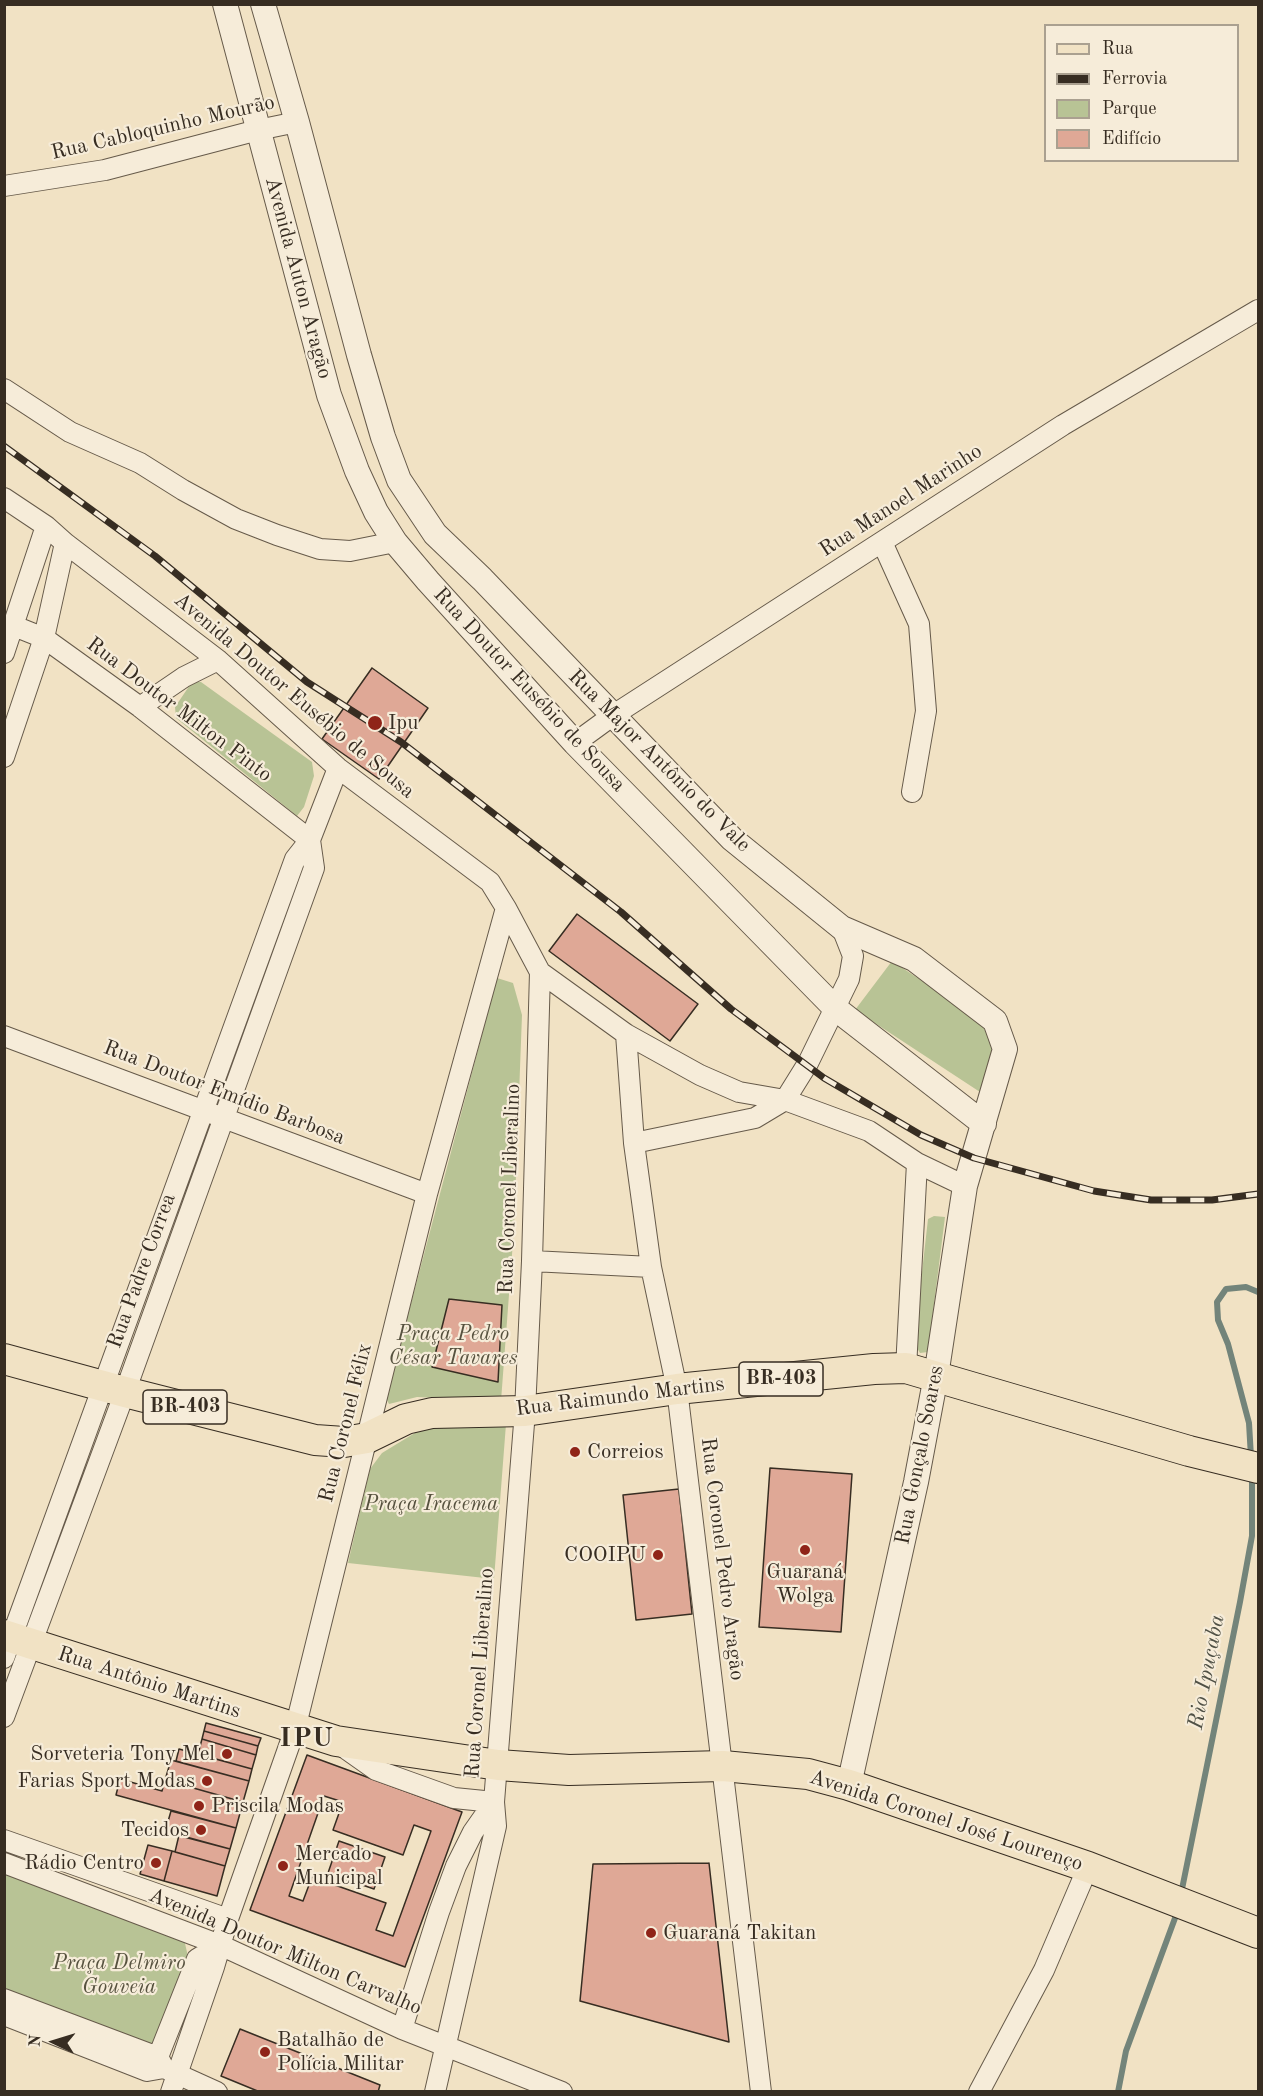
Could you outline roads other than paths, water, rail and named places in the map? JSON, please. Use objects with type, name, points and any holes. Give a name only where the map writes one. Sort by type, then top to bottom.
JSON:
[{"type":"main road","name":"BR-403","points":[[4,1359],[315,1440],[344,1442],[367,1438]]},
{"type":"main road","name":"Rua Raimundo Martins","points":[[367,1438],[406,1419],[432,1413],[525,1411],[677,1389],[862,1370],[906,1368],[1189,1451],[1258,1468]]},
{"type":"main road","name":"Rua Antônio Martins","points":[[13,1644],[295,1729]]},
{"type":"main road","name":"Avenida Coronel José Lourenço","points":[[295,1729],[336,1741],[498,1765],[569,1770],[723,1766],[808,1774],[849,1785],[1088,1867],[1258,1933]]},
{"type":"street","name":"Avenida Auton Aragão","points":[[225,4],[329,395],[357,471],[376,512],[395,542]]},
{"type":"street","name":"Avenida Auton Aragão","points":[[263,4],[382,437],[399,480],[435,534]]},
{"type":"street","name":"Rua Cabloquinho Mourão","points":[[4,186],[105,170],[297,122]]},
{"type":"street","name":"Rua Manoel Marinho","points":[[575,742],[1063,425],[1258,310]]},
{"type":"street","points":[[4,389],[70,432],[140,463],[227,514],[277,535],[320,549],[350,551],[395,542]]},
{"type":"street","name":"Avenida Doutor Eusébio de Sousa","points":[[4,498],[46,526],[218,660],[338,768],[490,882],[540,972],[626,1034],[700,1075],[739,1092],[785,1100],[869,1131],[917,1163],[965,1186]]},
{"type":"street","points":[[4,653],[46,526]]},
{"type":"street","name":"Rua Major Antônio do Vale","points":[[435,534],[482,579],[732,839],[842,928],[915,959],[995,1021],[1005,1048],[984,1124]]},
{"type":"street","name":"Rua Doutor Eusébio de Sousa","points":[[395,542],[575,742],[836,1009],[984,1124]]},
{"type":"street","points":[[882,542],[919,624],[926,711],[912,792]]},
{"type":"street","points":[[4,757],[44,638],[65,543]]},
{"type":"street","name":"Rua Doutor Milton Pinto","points":[[14,626],[44,638],[140,707],[310,840]]},
{"type":"street","points":[[140,707],[184,677],[218,660]]},
{"type":"street","name":"Rua Padre Correa","points":[[114,1389],[204,1110],[295,860],[310,840],[338,768]]},
{"type":"street","name":"Rua Padre Correa","points":[[4,1717],[13,1644],[223,1118],[314,868],[310,840]]},
{"type":"street","name":"Rua Coronel Félix","points":[[168,2073],[214,1967],[228,1919],[295,1729],[427,1194],[506,908]]},
{"type":"street","points":[[634,1143],[755,1118],[785,1100],[808,1063],[849,979],[853,956],[842,928]]},
{"type":"street","name":"Rua Coronel Liberalino","points":[[435,2091],[496,1826],[494,1802],[525,1411],[532,1261],[540,972]]},
{"type":"street","name":"Rua Coronel Pedro Aragão","points":[[626,1034],[634,1143],[651,1267],[677,1389],[761,2091]]},
{"type":"street","name":"Rua Doutor Emídio Barbosa","points":[[4,1036],[427,1194]]},
{"type":"street","name":"Rua Gonçalo Soares","points":[[849,1785],[916,1482],[936,1376],[965,1186],[984,1124]]},
{"type":"street","name":"Rua Gonçalo Soares","points":[[906,1368],[917,1163]]},
{"type":"street","points":[[532,1261],[651,1267]]},
{"type":"street","name":"Avenida Coronel José Lourenço","points":[[336,1741],[376,1770],[454,1798],[494,1802]]},
{"type":"street","name":"Rua Coronel Liberalino","points":[[402,2030],[456,1866],[473,1832],[494,1802]]},
{"type":"street","name":"Avenida Doutor Milton Carvalho","points":[[4,1840],[228,1919]]},
{"type":"street","name":"Avenida Doutor Milton Carvalho","points":[[4,1863],[220,1945],[402,2030],[562,2091]]},
{"type":"street","points":[[979,2091],[1044,1970],[1088,1867]]},
{"type":"street","points":[[168,2073],[197,1959],[220,1945]]},
{"type":"street","points":[[4,1999],[168,2073],[217,2091]]},
{"type":"street","points":[[4,2015],[147,2071],[168,2073]]},
{"type":"waterway","name":"Rio Ipuçaba","points":[[1251,1457],[1249,1423],[1228,1344],[1218,1320],[1217,1302],[1226,1289],[1246,1287],[1258,1292]]},
{"type":"waterway","name":"Rio Ipuçaba","points":[[1181,1894],[1252,1536],[1252,1476]]},
{"type":"waterway","name":"Rio Ipuçaba","points":[[1118,2092],[1126,2051],[1178,1910]]},
{"type":"railway","points":[[4,446],[155,556],[307,682],[401,742],[621,912],[731,1009],[824,1078],[921,1135],[974,1158],[1094,1191],[1151,1200],[1212,1200],[1258,1194]]},
{"type":"place","name":"Ipu","points":[[375,723]]},
{"type":"place","name":"Correios","points":[[575,1452]]},
{"type":"place","name":"Guaraná Wolga","points":[[805,1550]]},
{"type":"place","name":"COOIPU","points":[[658,1555]]},
{"type":"place","name":"Sorveteria Tony Mel","points":[[227,1754]]},
{"type":"place","name":"Farias Sport Modas","points":[[207,1781]]},
{"type":"place","name":"Priscila Modas","points":[[199,1806]]},
{"type":"place","name":"Tecidos","points":[[201,1830]]},
{"type":"place","name":"Rádio Centro","points":[[156,1863]]},
{"type":"place","name":"Mercado Municipal","points":[[283,1866]]},
{"type":"place","name":"Guaraná Takitan","points":[[651,1933]]},
{"type":"place","name":"Batalhão de Polícia Militar","points":[[265,2052]]},
{"type":"district","name":"IPU","points":[[307,1739]]},
{"type":"park label","name":"Praça Pedro César Tavares","points":[[453,1346]]},
{"type":"park label","name":"Praça Iracema","points":[[431,1504]]},
{"type":"park label","name":"Praça Delmiro Gouveia","points":[[119,1975]]}]
